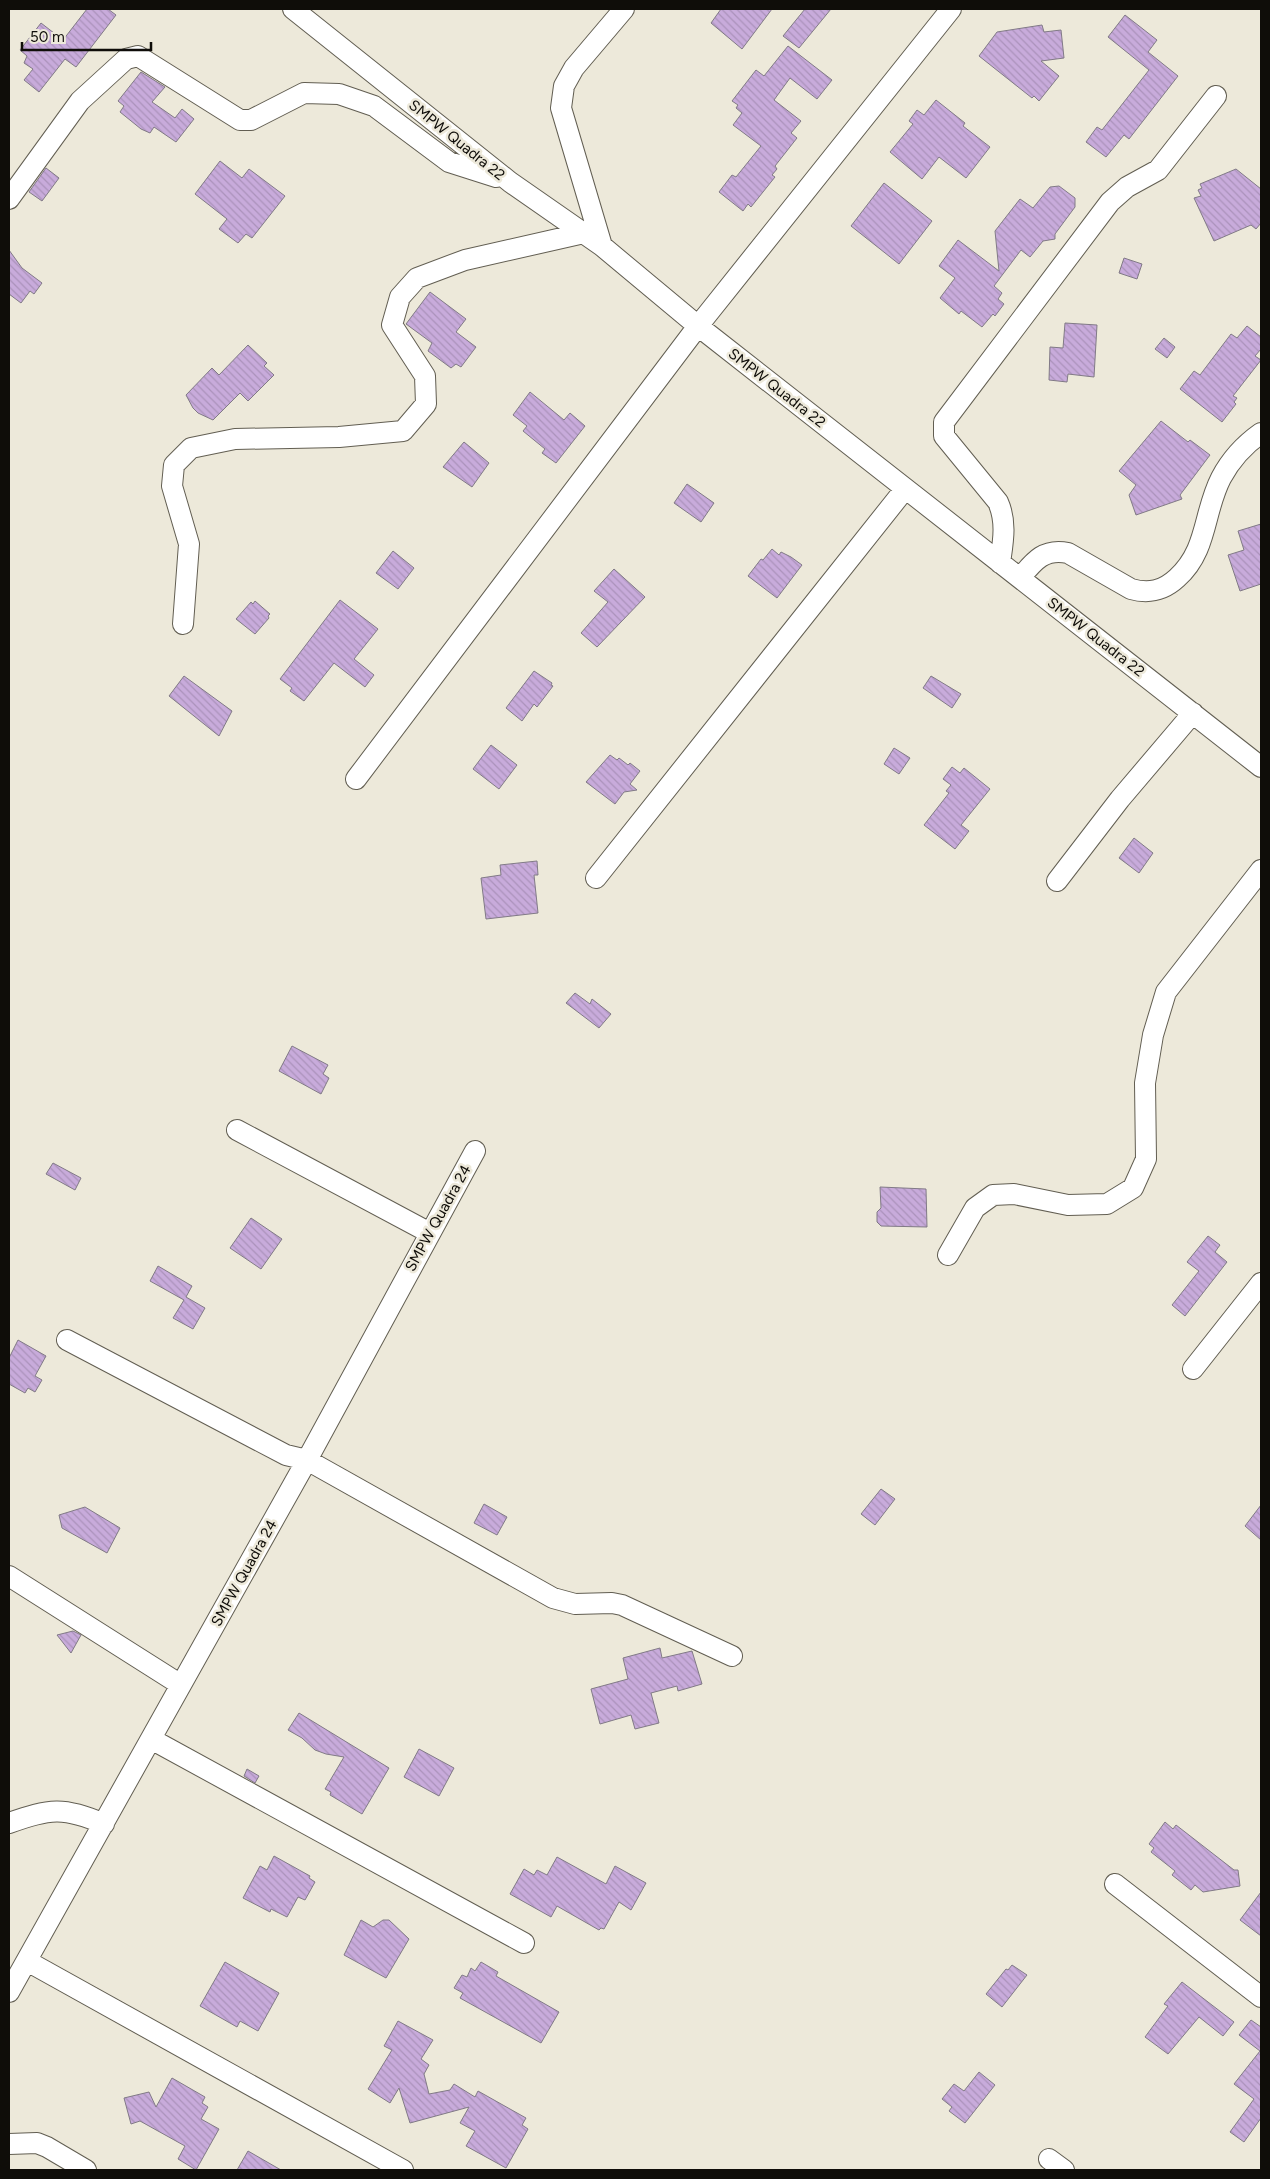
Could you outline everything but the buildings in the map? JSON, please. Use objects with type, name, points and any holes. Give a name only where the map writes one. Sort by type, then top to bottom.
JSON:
[{"type":"street","name":"SMPW Quadra 22","points":[[294,9],[510,182],[602,246],[698,326],[1261,767]]},
{"type":"street","points":[[602,246],[561,108],[564,86],[574,68],[624,9]]},
{"type":"street","points":[[356,779],[698,326],[951,9]]},
{"type":"street","points":[[9,199],[80,100],[126,59],[138,56],[240,120],[251,120],[304,93],[339,94],[374,106],[450,162],[510,182]]},
{"type":"street","points":[[1000,563],[1004,535],[1002,510],[998,502],[944,436],[944,422],[1110,202],[1127,187],[1158,170],[1216,96]]},
{"type":"street","points":[[183,624],[189,544],[172,486],[174,465],[191,448],[235,440],[339,438],[403,431],[426,404],[425,376],[392,324],[400,298],[417,278],[465,260],[584,233]]},
{"type":"street","points":[[1020,578],[1033,562],[1044,553],[1057,550],[1068,553],[1137,590],[1156,592],[1171,584],[1194,558],[1201,543],[1218,486],[1230,464],[1239,452],[1261,433]]},
{"type":"street","points":[[596,878],[905,489]]},
{"type":"street","points":[[1057,882],[1120,799],[1192,713]]},
{"type":"street","points":[[948,1255],[975,1208],[993,1195],[1014,1194],[1068,1205],[1107,1204],[1133,1188],[1146,1159],[1145,1083],[1153,1035],[1166,992],[1261,870]]},
{"type":"street","points":[[237,1130],[430,1233]]},
{"type":"street","name":"SMPW Quadra 24","points":[[9,1992],[307,1460],[475,1151]]},
{"type":"street","points":[[1194,1369],[1261,1283]]},
{"type":"street","points":[[67,1340],[286,1456],[307,1460],[553,1598],[575,1604],[622,1604],[732,1656]]},
{"type":"street","points":[[9,1576],[181,1685]]},
{"type":"street","points":[[151,1739],[524,1943]]},
{"type":"street","points":[[9,1823],[40,1813],[64,1810],[86,1816],[104,1824]]},
{"type":"street","points":[[1115,1884],[1261,1997]]},
{"type":"street","points":[[27,1960],[403,2170]]},
{"type":"street","points":[[9,2144],[47,2146],[86,2170]]}]
